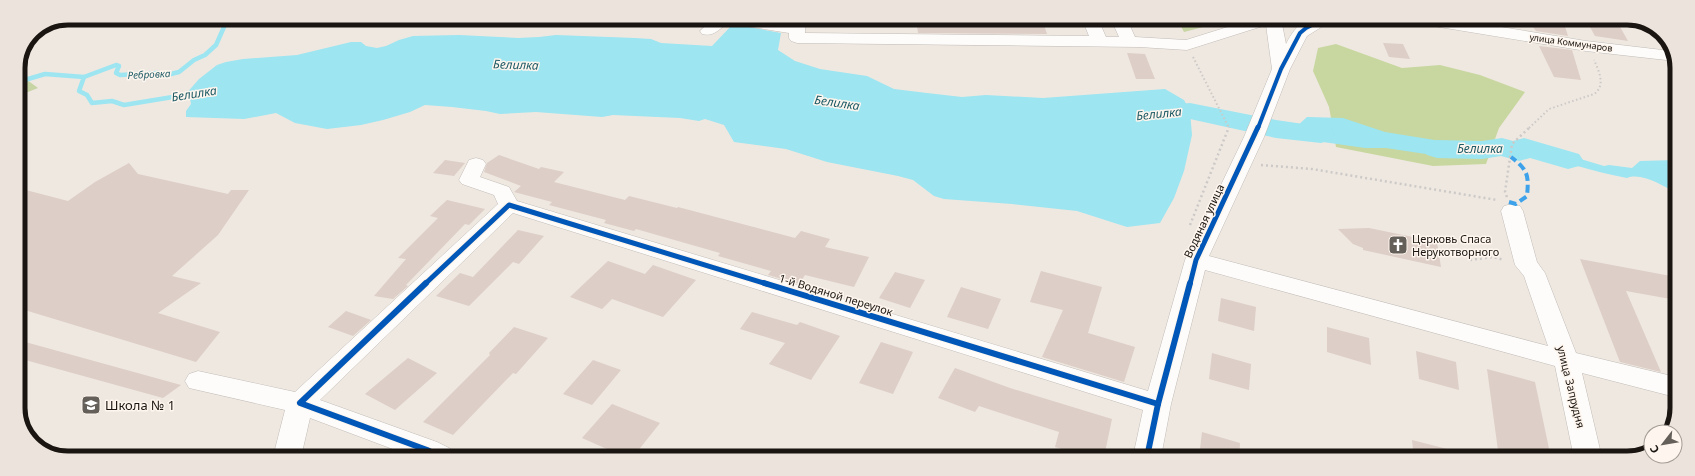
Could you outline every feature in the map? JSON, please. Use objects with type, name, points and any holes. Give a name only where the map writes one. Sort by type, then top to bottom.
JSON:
[{"type":"street","points":[[708,31],[715,25]]},
{"type":"street","points":[[798,25],[798,38],[1130,42],[1187,45],[1250,25]]},
{"type":"street","points":[[1093,25],[1100,42]]},
{"type":"street","points":[[1122,25],[1130,42]]},
{"type":"street","points":[[1274,25],[1281,69]]},
{"type":"street","name":"Водяная улица","points":[[1148,451],[1158,404],[1196,260],[1254,137],[1281,69],[1300,33],[1311,25]]},
{"type":"street","name":"улица Коммунаров","points":[[1458,25],[1586,46],[1668,55]]},
{"type":"street","points":[[1234,30],[1261,32],[1277,38]]},
{"type":"street","points":[[288,451],[300,403],[509,205],[502,191],[469,180],[476,164]]},
{"type":"street","name":"улица Запрудня","points":[[1506,201],[1530,269],[1566,360],[1586,451]]},
{"type":"street","name":"1-й Водяной переулок","points":[[509,205],[1158,404]]},
{"type":"street","points":[[1196,260],[1566,360],[1670,386]]},
{"type":"street","points":[[198,381],[300,403],[416,451]]},
{"type":"path","points":[[1187,45],[1229,128],[1188,230]]},
{"type":"path","points":[[1242,162],[1262,166],[1312,169],[1506,201],[1512,144],[1549,109],[1594,95],[1598,92],[1601,85],[1600,72],[1586,46]]},
{"type":"path","points":[[1470,260],[1493,258],[1530,269]]},
{"type":"green space","points":[[1180,25],[1211,25],[1184,32]]},
{"type":"green space","points":[[1336,44],[1402,68],[1440,65],[1480,75],[1525,92],[1499,128],[1486,164],[1433,166],[1336,147],[1329,107],[1313,71],[1318,48]]},
{"type":"green space","points":[[25,78],[38,88],[25,93]]},
{"type":"water","points":[[732,25],[781,33],[778,50],[795,61],[820,69],[867,76],[894,89],[962,97],[986,95],[1043,98],[1165,89],[1184,100],[1190,111],[1192,135],[1184,171],[1174,198],[1160,223],[1127,227],[1077,211],[944,199],[934,196],[913,180],[827,162],[786,149],[734,142],[724,125],[705,119],[699,121],[680,118],[613,115],[602,117],[536,112],[500,114],[486,111],[425,105],[410,112],[383,120],[361,125],[327,129],[295,123],[276,113],[244,119],[186,117],[186,111],[191,104],[190,98],[185,95],[199,79],[217,65],[243,59],[297,55],[351,42],[361,42],[366,46],[377,48],[413,36],[459,35],[518,38],[556,35],[651,39],[661,43],[712,46]]},
{"type":"water","points":[[1307,117],[1343,118],[1385,132],[1447,142],[1482,150],[1439,156],[1386,148],[1365,148],[1302,139],[1277,132],[1276,129],[1296,127]]},
{"type":"water","points":[[1537,146],[1604,166],[1609,165],[1632,168],[1640,161],[1670,160],[1670,189],[1645,178],[1627,178],[1588,169],[1549,157],[1524,147]]},
{"type":"building","points":[[917,25],[1044,25],[1047,34],[918,33]]},
{"type":"building","points":[[1532,25],[1565,25],[1568,36],[1536,31]]},
{"type":"building","points":[[1589,25],[1619,25],[1628,41],[1595,36]]},
{"type":"building","points":[[1383,43],[1403,44],[1410,59],[1389,57]]},
{"type":"building","points":[[1539,46],[1572,50],[1581,80],[1554,77]]},
{"type":"building","points":[[1127,53],[1145,54],[1155,79],[1136,79]]},
{"type":"building","points":[[499,155],[539,169],[541,167],[564,172],[554,182],[625,200],[629,196],[678,207],[795,238],[801,231],[830,239],[825,247],[869,257],[854,287],[805,275],[799,284],[768,275],[771,271],[718,256],[720,253],[636,229],[634,231],[604,223],[606,220],[549,205],[552,202],[514,192],[521,186],[484,172],[487,163]]},
{"type":"building","points":[[445,160],[465,163],[454,176],[433,173]]},
{"type":"building","points":[[129,163],[138,174],[228,194],[231,190],[249,190],[218,235],[172,276],[201,283],[158,313],[220,332],[196,362],[25,310],[25,190],[68,201],[95,182]]},
{"type":"building","points":[[447,200],[485,209],[469,225],[465,224],[406,285],[408,286],[393,299],[374,296],[406,259],[398,258],[438,218],[430,216]]},
{"type":"building","name":"Церковь Спаса Нерукотворного","points":[[1369,228],[1437,242],[1441,267],[1363,250],[1363,248],[1353,244],[1338,229]]},
{"type":"building","points":[[518,230],[544,236],[519,264],[513,262],[469,306],[436,296],[460,273],[473,277]]},
{"type":"building","points":[[1580,259],[1670,276],[1670,299],[1626,291],[1661,372],[1620,362]]},
{"type":"building","points":[[608,261],[645,274],[653,265],[696,280],[663,317],[612,299],[602,309],[570,297]]},
{"type":"building","points":[[1041,271],[1102,287],[1088,333],[1135,347],[1124,382],[1042,357],[1063,310],[1030,302]]},
{"type":"building","points":[[895,272],[925,280],[910,308],[879,298]]},
{"type":"building","points":[[961,287],[1001,299],[988,329],[947,317]]},
{"type":"building","points":[[1221,298],[1256,307],[1254,331],[1218,321]]},
{"type":"building","points":[[346,311],[371,320],[353,336],[328,327]]},
{"type":"building","points":[[752,312],[797,325],[800,322],[840,336],[811,380],[769,364],[785,343],[740,329]]},
{"type":"building","points":[[514,327],[548,338],[516,374],[513,373],[453,435],[423,422],[490,355],[489,353]]},
{"type":"building","points":[[1327,327],[1369,338],[1371,365],[1327,352]]},
{"type":"building","points":[[25,342],[181,385],[163,398],[25,360]]},
{"type":"building","points":[[881,342],[913,352],[893,394],[859,383]]},
{"type":"building","points":[[1416,351],[1456,362],[1459,390],[1419,379]]},
{"type":"building","points":[[1212,353],[1251,364],[1249,390],[1209,379]]},
{"type":"building","points":[[408,358],[437,373],[395,410],[365,394]]},
{"type":"building","points":[[593,360],[621,370],[592,405],[563,394]]},
{"type":"building","points":[[955,368],[1010,388],[1112,419],[1105,451],[1069,451],[1055,447],[1059,432],[979,406],[975,412],[938,398]]},
{"type":"building","points":[[1487,369],[1535,382],[1550,451],[1498,451]]},
{"type":"building","points":[[612,404],[660,423],[638,451],[611,451],[582,438]]},
{"type":"building","points":[[1202,432],[1240,443],[1239,451],[1200,451]]},
{"type":"building","points":[[1412,440],[1455,451],[1413,451]]},
{"type":"waterway","name":"Ребровка","points":[[84,77],[116,65],[119,66],[116,73],[120,75],[158,73],[167,75],[179,72],[194,60],[205,55],[216,45],[224,25]]},
{"type":"waterway","name":"Белилка","points":[[25,80],[45,74],[84,77]]},
{"type":"waterway","name":"Белилка","points":[[84,77],[79,91],[87,95],[92,103],[112,101],[124,105],[191,94]]},
{"type":"waterway","name":"Белилка","points":[[1145,115],[1190,111],[1276,129],[1321,134]]},
{"type":"waterway","name":"Белилка","points":[[1437,149],[1482,150],[1502,147],[1519,152],[1524,147],[1568,160]]},
{"type":"marked path","points":[[1509,202],[1516,204],[1527,196],[1528,182],[1525,170],[1511,157]]},
{"type":"cycle path","points":[[1148,451],[1158,404],[1196,260],[1254,137],[1281,69],[1300,33],[1312,25]]},
{"type":"cycle path","points":[[429,451],[300,403],[509,205],[1158,404]]},
{"type":"place","name":"Церковь Спаса Нерукотворного","points":[[1398,245]]},
{"type":"place","name":"Школа № 1","points":[[91,405]]}]
